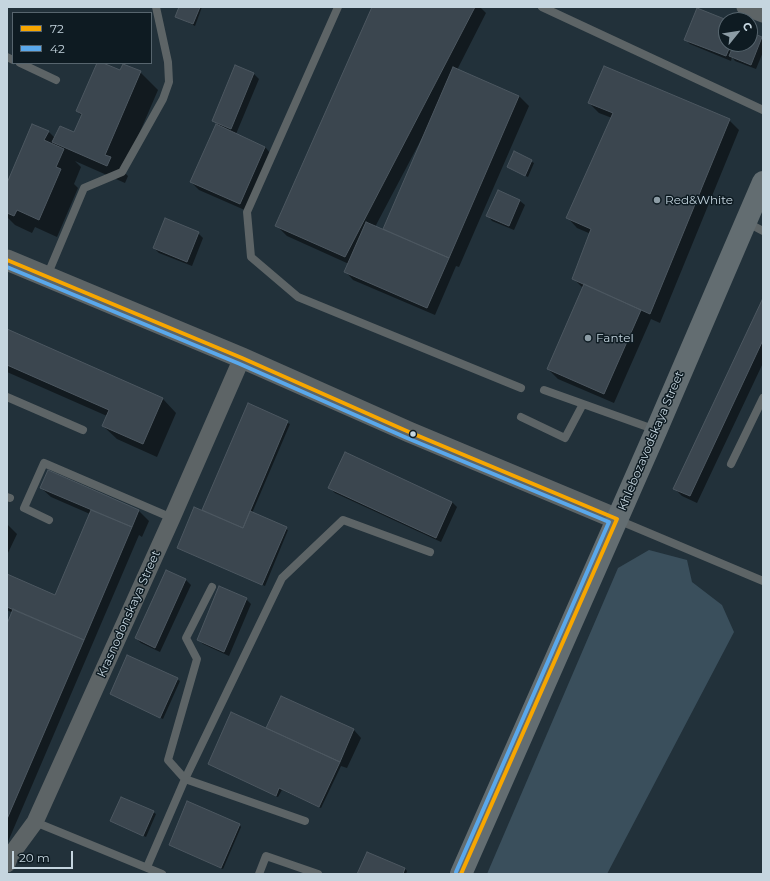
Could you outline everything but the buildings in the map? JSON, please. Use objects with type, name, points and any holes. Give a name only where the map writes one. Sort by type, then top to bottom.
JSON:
[{"type":"main road","name":"Khlebozavodskaya Street","points":[[461,874],[656,431],[754,226],[763,182]]},
{"type":"street","points":[[745,7],[763,14]]},
{"type":"street","points":[[7,260],[242,358],[409,432],[617,519]]},
{"type":"street","name":"Krasnodonskaya Street","points":[[7,864],[10,856],[35,822],[172,518],[242,358]]},
{"type":"lane","points":[[46,277],[84,188],[122,172],[163,99],[169,82],[168,62],[156,7]]},
{"type":"lane","points":[[338,7],[247,212],[251,257],[298,297],[521,388]]},
{"type":"lane","points":[[542,7],[763,110]]},
{"type":"lane","points":[[22,64],[56,80]]},
{"type":"lane","points":[[544,390],[656,431]]},
{"type":"lane","points":[[7,397],[82,430]]},
{"type":"lane","points":[[731,464],[763,398]]},
{"type":"lane","points":[[521,417],[564,438],[583,404]]},
{"type":"lane","points":[[49,520],[24,508],[44,463],[172,518]]},
{"type":"lane","points":[[617,519],[763,581]]},
{"type":"lane","points":[[147,867],[185,779],[282,578],[343,520],[430,552]]},
{"type":"lane","points":[[212,587],[186,638],[197,658],[168,760],[185,779],[305,821]]},
{"type":"lane","points":[[35,822],[162,874]]},
{"type":"lane","points":[[259,874],[266,856],[318,874]]},
{"type":"shaded area","points":[[649,550],[687,560],[692,582],[722,605],[734,632],[607,874],[487,874],[618,568]]},
{"type":"transit line","name":"72","points":[[7,260],[242,358],[409,432],[617,519]]},
{"type":"transit line","name":"42","points":[[7,267],[240,364],[407,438],[609,522],[456,872]]},
{"type":"transit line","name":"72","points":[[461,874],[617,519]]},
{"type":"place","name":"Red&White","points":[[657,200]]},
{"type":"place","name":"Fantel","points":[[588,338]]}]
